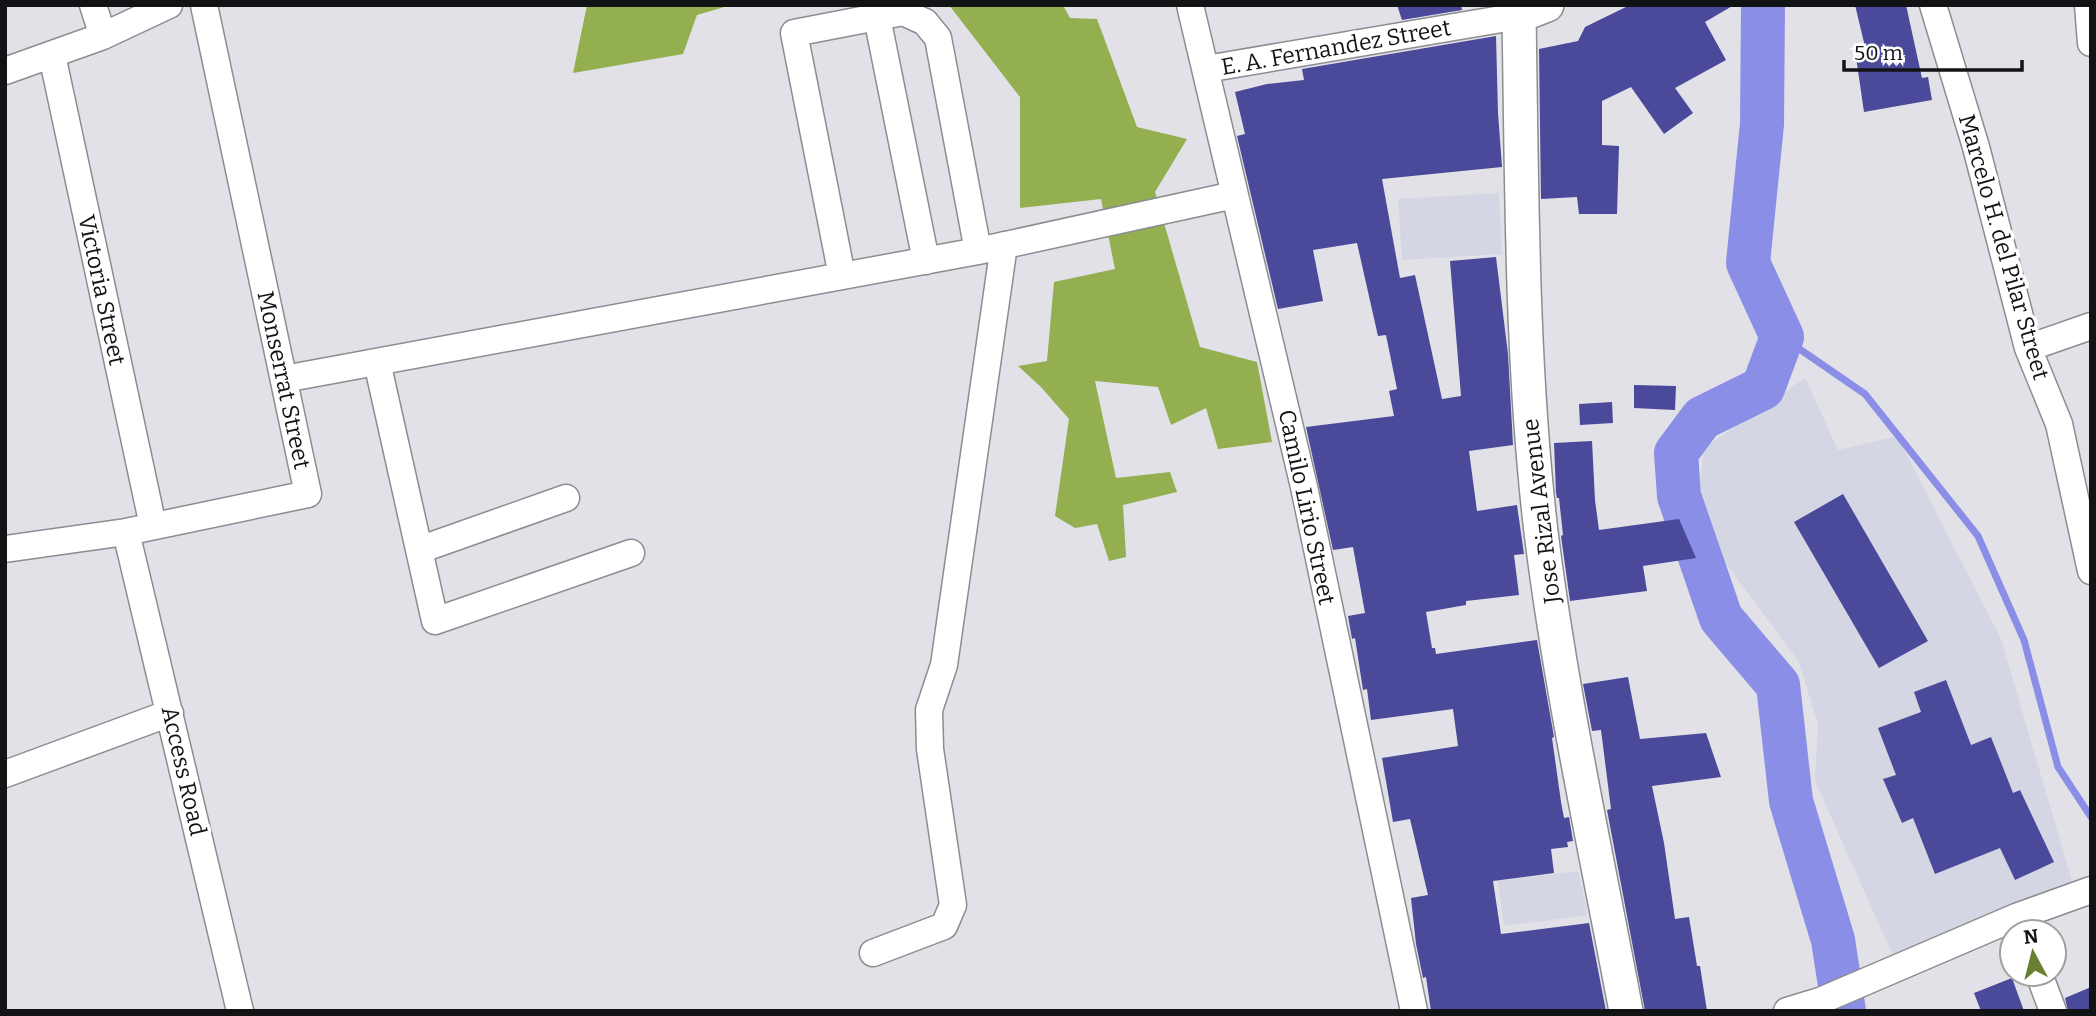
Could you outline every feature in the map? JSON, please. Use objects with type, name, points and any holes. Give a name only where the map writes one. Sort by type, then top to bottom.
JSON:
[{"type":"main road","name":"Jose Rizal Avenue","points":[[1527,9],[1528,399],[1541,531],[1561,677],[1626,1011]]},
{"type":"street","points":[[93,5],[103,36]]},
{"type":"street","points":[[5,71],[103,36],[169,5]]},
{"type":"street","name":"Monserrat Street","points":[[5,550],[126,533],[308,494],[204,5]]},
{"type":"street","name":"Camilo Lirio Street","points":[[1191,5],[1304,487],[1414,1011]]},
{"type":"street","points":[[2088,5],[2091,43]]},
{"type":"street","name":"E. A. Fernandez Street","points":[[1206,69],[1527,9]]},
{"type":"street","points":[[842,276],[794,33],[902,12],[925,22],[938,38],[978,251]]},
{"type":"street","name":"Marcelo H. del Pilar Street","points":[[1936,16],[1976,147],[2028,348],[2059,424],[2091,571]]},
{"type":"street","points":[[877,18],[926,261]]},
{"type":"street","name":"Victoria Street","points":[[52,55],[153,526]]},
{"type":"street","points":[[284,379],[978,251],[1234,195]]},
{"type":"street","points":[[873,953],[944,926],[953,905],[930,749],[929,710],[944,665],[1004,245]]},
{"type":"street","points":[[2028,348],[2091,326]]},
{"type":"street","points":[[377,362],[435,621],[631,553]]},
{"type":"street","points":[[419,550],[566,498]]},
{"type":"street","name":"Access Road","points":[[126,533],[240,1011]]},
{"type":"street","points":[[5,774],[170,713]]},
{"type":"street","points":[[2032,918],[2091,890]]},
{"type":"street","points":[[1787,1011],[1998,932]]},
{"type":"street","points":[[2044,988],[2053,1011]]},
{"type":"shaded area","points":[[1499,193],[1502,254],[1402,260],[1398,199]]},
{"type":"shaded area","points":[[1805,378],[1838,450],[1897,436],[2001,639],[2074,888],[1895,960],[1815,781],[1818,725],[1799,662],[1696,523],[1704,448]]},
{"type":"shaded area","points":[[1578,871],[1588,915],[1504,926],[1498,881]]},
{"type":"green space","points":[[587,5],[731,5],[697,15],[683,54],[573,73]]},
{"type":"green space","points":[[949,5],[1063,5],[1070,18],[1097,19],[1137,127],[1187,139],[1155,192],[1200,347],[1257,362],[1272,442],[1218,449],[1206,408],[1171,425],[1158,387],[1095,381],[1116,478],[1170,472],[1177,492],[1123,505],[1126,557],[1109,561],[1097,524],[1075,528],[1055,516],[1069,419],[1018,366],[1047,361],[1054,282],[1115,269],[1101,199],[1020,208],[1020,97]]},
{"type":"building","points":[[1397,5],[1461,5],[1462,10],[1402,20]]},
{"type":"building","points":[[1630,5],[1734,5],[1705,22],[1726,60],[1675,88],[1693,113],[1664,134],[1631,87],[1602,101],[1602,145],[1619,146],[1617,214],[1579,214],[1577,197],[1541,199],[1539,49],[1578,41],[1585,27]]},
{"type":"building","points":[[1855,5],[1906,5],[1922,78],[1928,77],[1932,100],[1864,112],[1856,57],[1867,55]]},
{"type":"building","points":[[1496,36],[1502,167],[1382,179],[1400,278],[1415,275],[1442,399],[1461,396],[1450,261],[1496,257],[1508,354],[1513,445],[1469,451],[1477,511],[1517,505],[1524,554],[1514,555],[1519,595],[1466,601],[1466,605],[1426,612],[1432,648],[1435,648],[1436,654],[1537,640],[1554,737],[1561,802],[1564,818],[1569,817],[1573,841],[1567,842],[1568,847],[1551,849],[1554,873],[1493,881],[1501,934],[1589,923],[1606,1011],[1431,1011],[1426,977],[1423,978],[1416,944],[1411,898],[1428,895],[1410,819],[1393,822],[1382,758],[1458,746],[1453,709],[1371,720],[1367,689],[1363,690],[1355,638],[1352,639],[1348,616],[1365,613],[1353,547],[1333,550],[1306,427],[1394,416],[1389,391],[1397,389],[1386,335],[1378,336],[1357,243],[1313,250],[1323,301],[1278,309],[1237,136],[1245,134],[1235,92],[1267,84],[1304,80],[1302,69]]},
{"type":"building","points":[[1634,385],[1676,386],[1675,410],[1634,408]]},
{"type":"building","points":[[1612,402],[1613,423],[1580,425],[1579,404]]},
{"type":"building","points":[[1592,441],[1599,530],[1679,519],[1696,558],[1643,566],[1647,591],[1570,601],[1559,498],[1556,493],[1554,443]]},
{"type":"building","points":[[1843,494],[1928,641],[1879,668],[1794,522]]},
{"type":"building","points":[[1628,677],[1640,739],[1706,733],[1721,777],[1652,786],[1664,843],[1675,919],[1689,917],[1707,1011],[1645,1011],[1607,810],[1611,809],[1601,730],[1592,731],[1583,684]]},
{"type":"building","points":[[1946,680],[1971,745],[1991,737],[2013,793],[2020,790],[2054,862],[2015,880],[2000,848],[1935,874],[1913,818],[1902,823],[1883,779],[1896,775],[1878,728],[1921,712],[1914,692]]},
{"type":"building","points":[[1998,984],[1998,988],[2016,988],[2024,1011],[1981,1011],[1974,993]]},
{"type":"building","points":[[2091,987],[2091,1011],[2068,1011],[2065,998]]},
{"type":"waterway","points":[[1763,5],[1762,124],[1748,263],[1782,337],[1763,388],[1702,418],[1676,453],[1679,496],[1721,618],[1778,685],[1791,801],[1833,940],[1844,1011]]},
{"type":"waterway","points":[[1782,337],[1865,394],[1978,536],[2024,640],[2058,767],[2091,817]]}]
